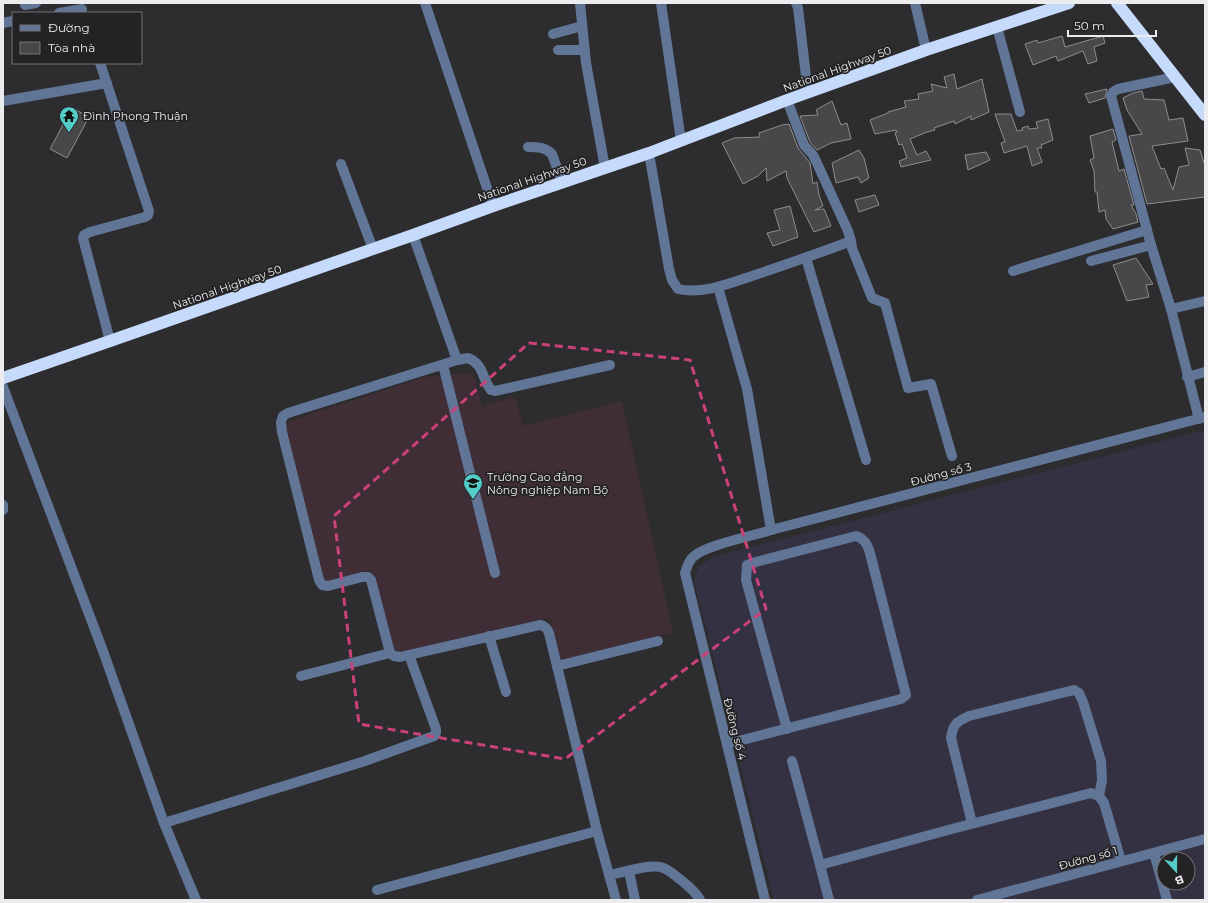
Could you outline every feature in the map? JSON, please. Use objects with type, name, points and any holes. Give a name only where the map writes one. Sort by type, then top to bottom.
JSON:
[{"type":"highway","name":"National Highway 50","points":[[3,378],[413,236],[493,206],[649,153],[787,100],[926,50],[1069,3]]},
{"type":"highway","points":[[1117,3],[1203,111]]},
{"type":"street","points":[[25,5],[36,3]]},
{"type":"street","points":[[425,3],[493,206]]},
{"type":"street","points":[[580,3],[585,50],[605,168]]},
{"type":"street","points":[[661,3],[681,141]]},
{"type":"street","points":[[796,3],[798,8],[808,93]]},
{"type":"street","points":[[915,3],[926,50]]},
{"type":"street","points":[[64,12],[82,8]]},
{"type":"street","points":[[553,34],[582,26]]},
{"type":"street","points":[[997,27],[1020,112]]},
{"type":"street","points":[[558,50],[585,50]]},
{"type":"street","points":[[100,64],[149,212],[145,217],[90,232],[83,238],[110,342]]},
{"type":"street","points":[[1175,77],[1118,89],[1113,92],[1111,96],[1151,245],[1171,309],[1187,377],[1202,418]]},
{"type":"street","points":[[3,101],[107,83]]},
{"type":"street","points":[[787,100],[804,145],[813,155],[848,230],[852,248],[872,298],[885,302],[908,388],[932,384],[952,456]]},
{"type":"street","points":[[528,147],[546,148],[549,150],[552,154],[562,182]]},
{"type":"street","points":[[649,153],[669,269],[675,286],[678,289],[697,290],[718,287],[806,258],[851,241]]},
{"type":"street","points":[[341,164],[373,249]]},
{"type":"street","points":[[1013,271],[1147,230]]},
{"type":"street","points":[[413,236],[457,360]]},
{"type":"street","points":[[1091,261],[1151,245]]},
{"type":"street","points":[[806,258],[866,460]]},
{"type":"street","points":[[718,287],[747,389],[771,530]]},
{"type":"street","points":[[1171,309],[1205,301]]},
{"type":"street","points":[[390,653],[371,580],[368,577],[362,577],[328,586],[322,585],[319,580],[282,432],[281,422],[283,416],[288,413],[457,360],[468,358],[472,360],[484,373],[488,387],[494,391],[610,365]]},
{"type":"street","points":[[443,365],[495,573]]},
{"type":"street","points":[[1187,377],[1205,372]]},
{"type":"street","points":[[3,387],[103,651],[164,823],[196,900]]},
{"type":"street","name":"Đường số 3","points":[[688,563],[693,557],[704,550],[771,530],[1202,418]]},
{"type":"street","points":[[3,505],[3,510]]},
{"type":"street","points":[[727,744],[787,729],[902,699],[906,695],[867,543],[862,538],[856,536],[747,565],[746,580],[787,729]]},
{"type":"street","name":"Đường số 4","points":[[688,563],[685,573],[765,900]]},
{"type":"street","points":[[301,676],[390,653],[394,656],[409,655],[540,625],[545,626],[549,633],[597,831],[616,900]]},
{"type":"street","points":[[489,636],[506,692]]},
{"type":"street","points":[[557,666],[658,642]]},
{"type":"street","points":[[164,823],[362,762],[434,736],[436,729],[409,655]]},
{"type":"street","points":[[972,823],[951,738],[952,729],[957,722],[969,716],[1074,690],[1079,693],[1083,702],[1101,761],[1102,780],[1099,796]]},
{"type":"street","points":[[792,761],[829,900]]},
{"type":"street","points":[[820,865],[972,823],[1091,793],[1099,796],[1104,804],[1121,861]]},
{"type":"street","points":[[377,890],[597,831]]},
{"type":"street","name":"Đường số 1","points":[[977,900],[1205,839]]},
{"type":"street","points":[[1154,853],[1167,900]]},
{"type":"street","points":[[609,875],[659,866],[665,868],[693,891],[700,900]]},
{"type":"street","points":[[629,871],[635,900]]},
{"type":"highlighted area","points":[[529,343],[690,360],[766,609],[565,759],[359,724],[334,516]]},
{"type":"shaded area","name":"Trường Cao đẳng Nông nghiệp Nam Bộ","points":[[469,373],[474,377],[482,406],[515,397],[523,426],[622,401],[673,633],[560,661],[549,618],[397,654],[394,652],[370,570],[330,582],[324,582],[285,425],[292,420],[424,377]]},
{"type":"shaded area","points":[[1205,430],[1205,900],[774,900],[694,580],[699,566],[713,557]]},
{"type":"building","points":[[1062,36],[1065,47],[1103,36],[1105,43],[1094,47],[1097,61],[1088,64],[1083,51],[1058,61],[1056,56],[1033,65],[1025,44],[1037,40],[1038,43]]},
{"type":"building","points":[[954,74],[957,89],[982,79],[989,112],[971,120],[971,116],[955,124],[954,121],[910,139],[917,155],[926,151],[931,160],[901,167],[899,161],[907,158],[902,144],[899,145],[895,133],[897,132],[896,130],[875,134],[870,120],[888,112],[906,107],[904,101],[919,99],[918,94],[933,91],[931,84],[947,88],[944,77]]},
{"type":"building","points":[[1107,89],[1105,98],[1089,103],[1085,94]]},
{"type":"building","points":[[1142,91],[1144,99],[1164,100],[1169,120],[1183,118],[1188,141],[1152,146],[1161,169],[1164,168],[1173,190],[1179,167],[1189,165],[1185,148],[1200,150],[1204,163],[1205,162],[1205,197],[1147,204],[1129,136],[1142,134],[1127,110],[1123,98],[1133,93]]},
{"type":"building","points":[[832,101],[841,125],[847,123],[851,139],[831,143],[817,150],[810,142],[800,116],[818,115],[816,110]]},
{"type":"building","name":"Đình Phong Thuận","points":[[72,108],[89,117],[67,158],[50,149]]},
{"type":"building","points":[[995,114],[1011,114],[1017,131],[1023,130],[1022,128],[1028,126],[1029,129],[1038,128],[1036,122],[1048,119],[1053,140],[1041,145],[1042,148],[1037,148],[1042,162],[1032,166],[1027,146],[1004,153],[1001,143],[1005,142]]},
{"type":"building","points":[[789,124],[798,148],[810,163],[813,184],[817,182],[819,195],[823,206],[815,210],[824,209],[831,226],[814,232],[787,178],[786,171],[767,181],[766,168],[758,176],[743,184],[722,143],[734,138],[760,137],[759,133]]},
{"type":"building","points":[[1113,129],[1116,140],[1112,142],[1119,171],[1124,169],[1134,205],[1131,205],[1138,222],[1113,229],[1106,219],[1105,210],[1099,212],[1097,192],[1095,192],[1094,171],[1090,160],[1094,158],[1090,136]]},
{"type":"building","points":[[859,150],[864,158],[869,178],[861,183],[858,177],[836,183],[832,163]]},
{"type":"building","points":[[986,152],[990,160],[968,170],[965,155]]},
{"type":"building","points":[[875,195],[879,205],[859,212],[855,200]]},
{"type":"building","points":[[790,206],[798,237],[773,246],[767,233],[780,230],[774,210]]},
{"type":"building","points":[[1136,258],[1153,284],[1146,285],[1149,297],[1127,301],[1113,265]]},
{"type":"place","name":"Đình Phong Thuận","points":[[69,133]]},
{"type":"place","name":"Trường Cao đẳng Nông nghiệp Nam Bộ","points":[[473,500]]}]
